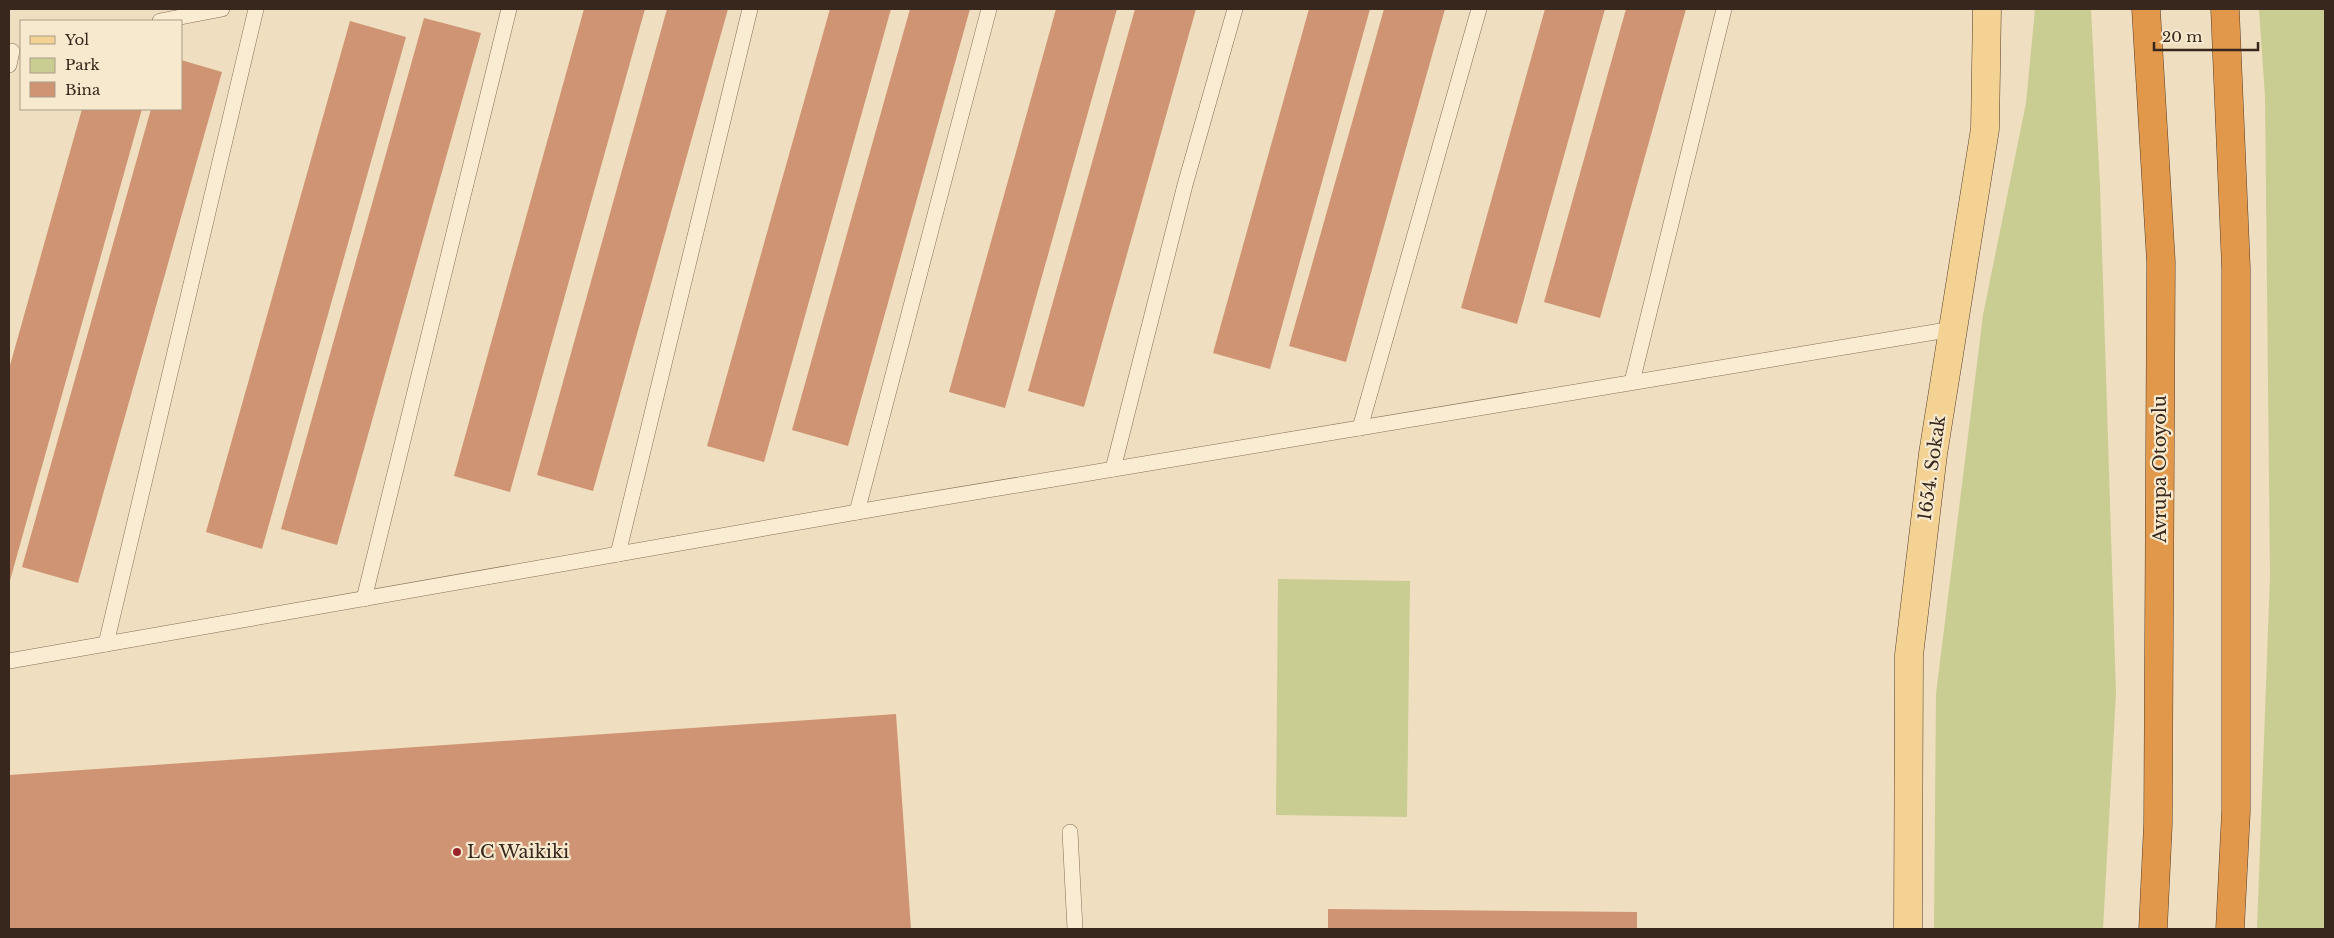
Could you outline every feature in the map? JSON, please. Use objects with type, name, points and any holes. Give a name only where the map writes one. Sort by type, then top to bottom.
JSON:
[{"type":"highway","name":"Avrupa Otoyolu","points":[[2146,9],[2161,262],[2158,815],[2154,929]]},
{"type":"highway","points":[[2225,9],[2236,268],[2236,811],[2230,929]]},
{"type":"main road","name":"1654. Sokak","points":[[1908,929],[1909,655],[1933,454],[1985,129],[1987,9]]},
{"type":"lane","points":[[165,20],[222,9]]},
{"type":"lane","points":[[106,644],[256,9]]},
{"type":"lane","points":[[364,599],[509,9]]},
{"type":"lane","points":[[618,554],[750,9]]},
{"type":"lane","points":[[857,512],[990,9]]},
{"type":"lane","points":[[1113,469],[1185,185],[1235,9]]},
{"type":"lane","points":[[1360,428],[1479,9]]},
{"type":"lane","points":[[1632,382],[1724,9]]},
{"type":"lane","points":[[9,661],[857,512],[1953,329]]},
{"type":"lane","points":[[1070,832],[1075,929]]},
{"type":"green space","points":[[2035,9],[2091,9],[2100,186],[2116,693],[2103,929],[1934,929],[1936,694],[1983,315],[2026,103]]},
{"type":"green space","points":[[2259,9],[2325,9],[2325,929],[2257,929],[2270,576],[2265,97]]},
{"type":"green space","points":[[1278,579],[1410,581],[1407,817],[1276,815]]},
{"type":"building","points":[[584,9],[645,9],[510,492],[454,476]]},
{"type":"building","points":[[667,9],[728,9],[593,491],[537,475]]},
{"type":"building","points":[[830,9],[891,9],[764,462],[707,446]]},
{"type":"building","points":[[910,9],[970,9],[848,446],[792,430]]},
{"type":"building","points":[[1056,9],[1117,9],[1005,408],[949,392]]},
{"type":"building","points":[[1135,9],[1196,9],[1084,407],[1028,391]]},
{"type":"building","points":[[1309,9],[1370,9],[1270,369],[1213,353]]},
{"type":"building","points":[[1384,9],[1445,9],[1346,362],[1289,346]]},
{"type":"building","points":[[1545,9],[1605,9],[1517,324],[1461,308]]},
{"type":"building","points":[[1626,9],[1686,9],[1600,318],[1544,302]]},
{"type":"building","points":[[424,18],[481,33],[337,545],[281,529]]},
{"type":"building","points":[[350,21],[406,37],[262,549],[206,532]]},
{"type":"building","points":[[182,60],[222,72],[78,583],[22,567],[151,110],[182,110]]},
{"type":"building","points":[[82,110],[142,110],[9,584],[9,369]]},
{"type":"building","name":"LC Waikiki","points":[[896,714],[911,929],[9,929],[9,775]]},
{"type":"building","points":[[1328,909],[1637,912],[1637,929],[1328,929]]},
{"type":"place","name":"LC Waikiki","points":[[457,852]]}]
